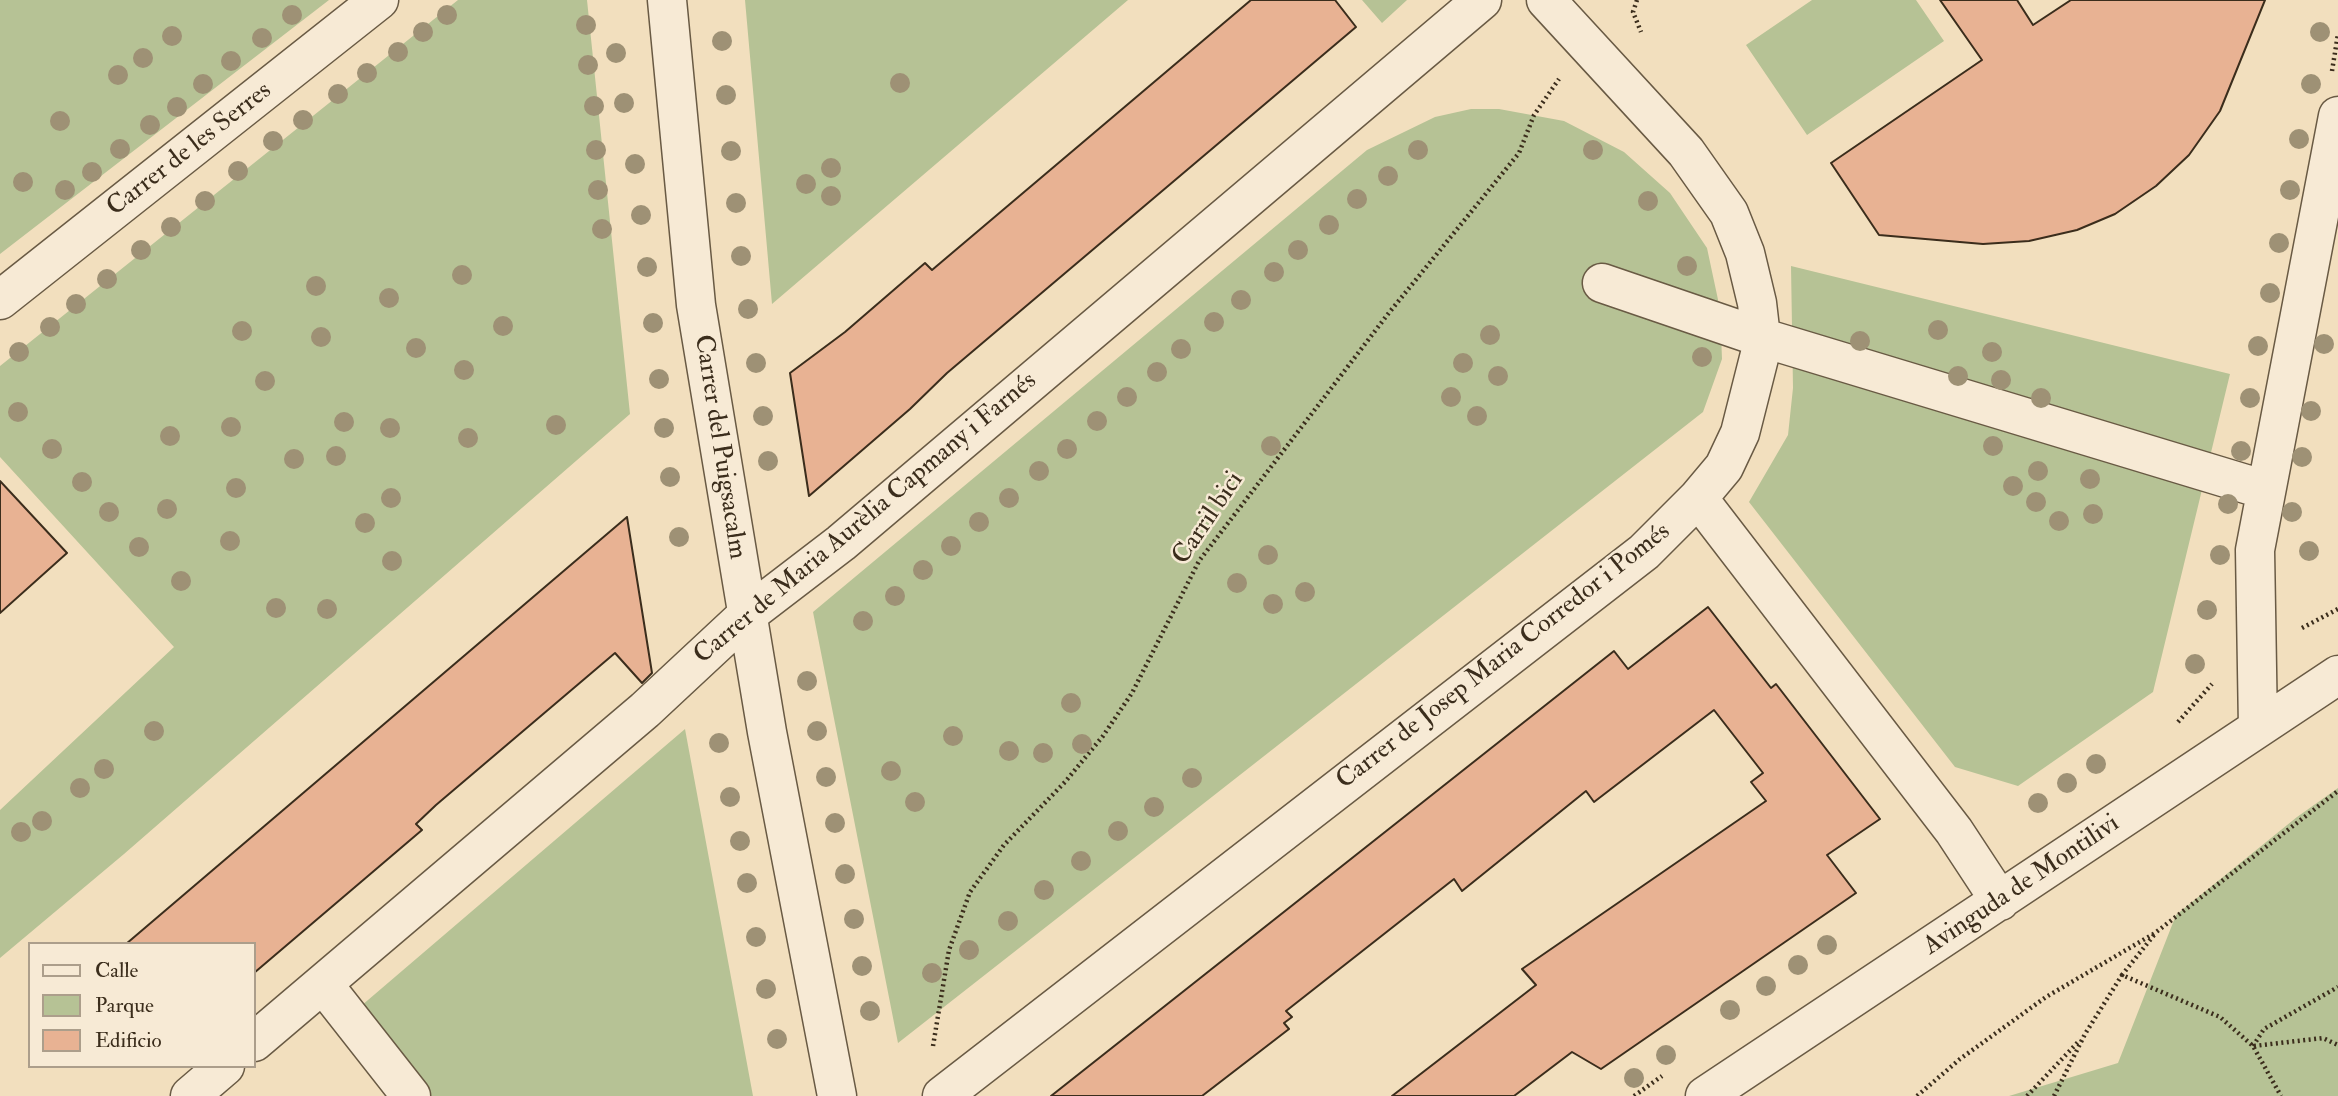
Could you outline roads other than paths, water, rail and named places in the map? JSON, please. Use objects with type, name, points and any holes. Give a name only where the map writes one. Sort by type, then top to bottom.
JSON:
[{"type":"street","name":"Carrer de les Serres","points":[[0,300],[379,0]]},
{"type":"street","name":"Carrer del Puigsacalm","points":[[667,0],[696,305],[747,615],[837,1096]]},
{"type":"street","name":"Carrer de Maria Aurèlia Capmany i Farnés","points":[[256,1040],[645,710],[747,615],[841,543],[1482,0]]},
{"type":"street","name":"Carrer de Josep Maria Corredor i Pomés","points":[[942,1096],[1644,552],[1699,498],[1724,467],[1740,433],[1762,346],[1757,303],[1745,253],[1729,213],[1686,152],[1546,0]]},
{"type":"street","points":[[2258,728],[2255,550],[2338,116]]},
{"type":"street","points":[[1602,283],[1760,337],[2259,488]]},
{"type":"street","points":[[1699,498],[1954,831],[2000,901]]},
{"type":"street","name":"Avinguda de Montilivi","points":[[1705,1096],[2338,674]]},
{"type":"street","points":[[323,984],[411,1096]]},
{"type":"street","points":[[190,1096],[223,1068]]}]
